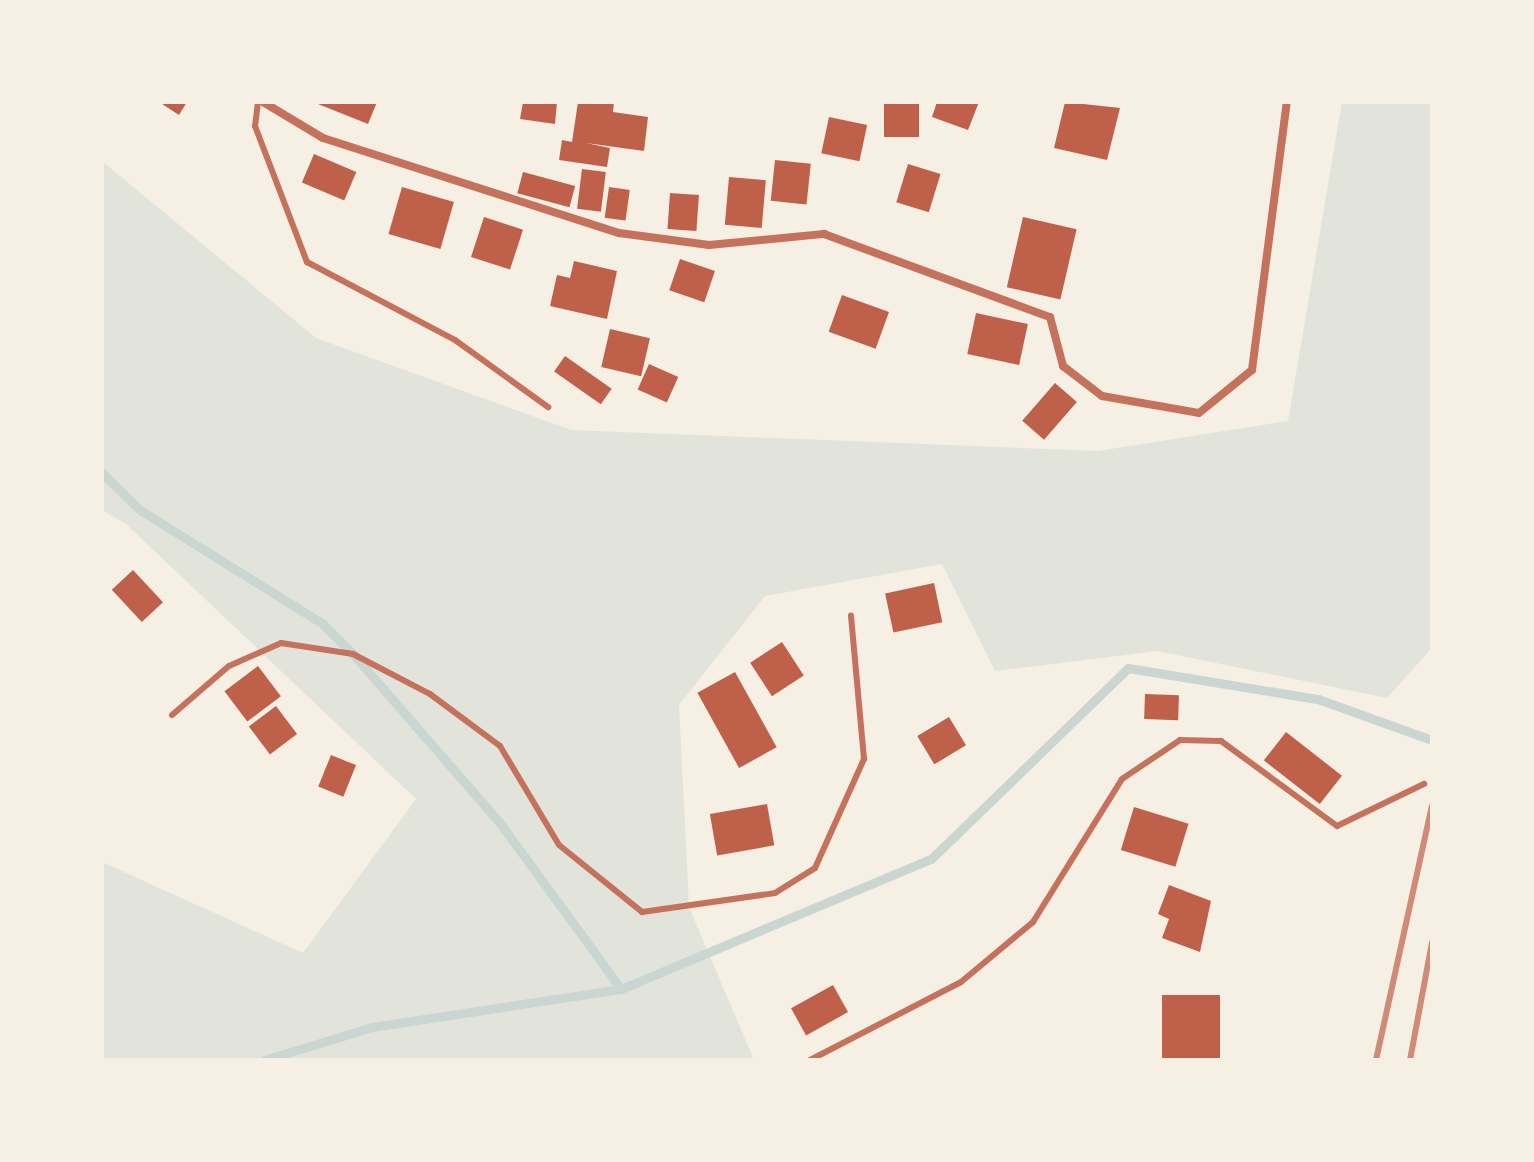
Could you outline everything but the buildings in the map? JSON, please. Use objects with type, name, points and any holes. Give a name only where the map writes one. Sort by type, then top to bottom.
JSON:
[{"type":"street","points":[[261,102],[323,138],[619,233],[709,245],[824,234],[1050,317],[1063,366],[1102,396],[1199,413],[1252,370],[1287,102]]},
{"type":"lane","points":[[261,102],[255,126],[307,262],[455,340],[548,407]]},
{"type":"lane","points":[[172,715],[229,666],[281,643],[353,654],[430,694],[500,746],[559,845],[642,912],[775,893],[815,868],[864,759],[851,616]]},
{"type":"lane","points":[[810,1060],[961,982],[1033,922],[1122,779],[1180,740],[1221,741],[1337,826],[1424,784]]},
{"type":"shaded area","points":[[1342,102],[1432,102],[1432,648],[1387,698],[1157,651],[995,671],[942,564],[765,596],[679,705],[689,907],[754,1060],[102,1060],[102,862],[303,953],[416,799],[127,525],[102,510],[102,161],[316,338],[571,430],[1098,451],[1288,421]]},
{"type":"waterway","points":[[102,473],[140,510],[323,624],[353,654],[500,823],[621,989],[931,859],[1128,668],[1318,699],[1432,740]]},
{"type":"waterway","points":[[264,1060],[372,1027],[621,989]]},
{"type":"railway","points":[[1376,1060],[1432,806]]},
{"type":"railway","points":[[1410,1060],[1432,942]]}]
